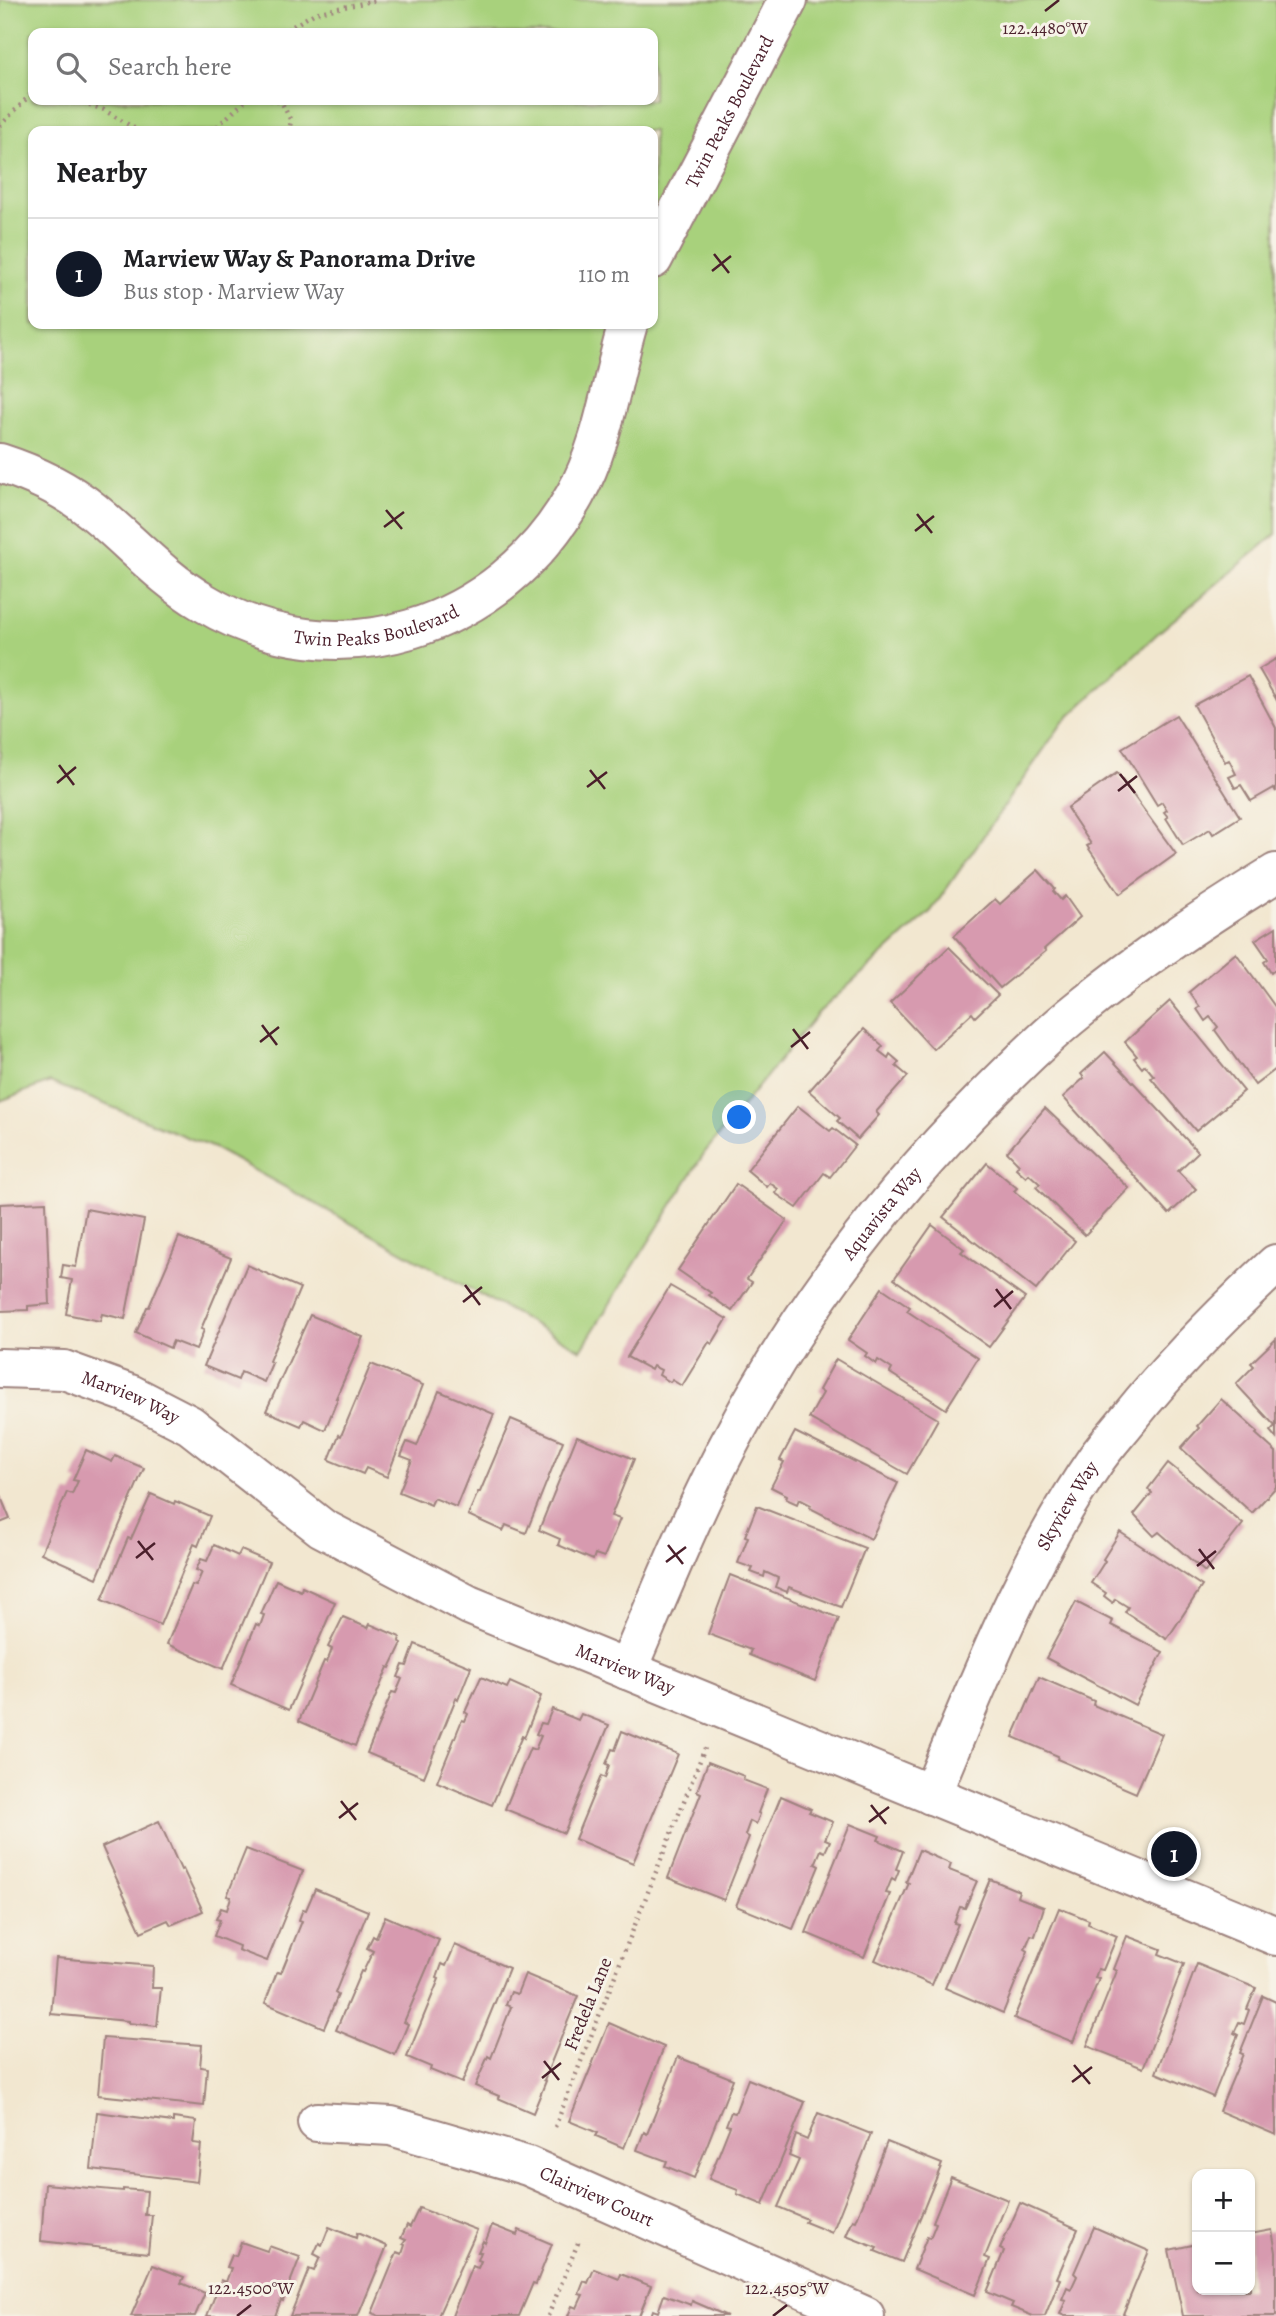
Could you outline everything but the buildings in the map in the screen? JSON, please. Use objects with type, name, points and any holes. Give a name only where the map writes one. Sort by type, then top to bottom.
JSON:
[{"type":"street","name":"Twin Peaks Boulevard","points":[[658,249],[788,0]]},
{"type":"street","name":"Twin Peaks Boulevard","points":[[0,463],[42,479],[68,493],[179,586],[225,615],[248,624],[303,637],[331,640],[390,634],[422,626],[485,595],[513,574],[538,550],[577,493],[591,459],[627,329]]},
{"type":"street","name":"Aquavista Way","points":[[627,1670],[701,1500],[737,1428],[782,1352],[831,1278],[892,1199],[953,1130],[1015,1067],[1078,1010],[1141,961],[1276,873]]},
{"type":"street","name":"Skyview Way","points":[[931,1795],[1002,1627],[1045,1541],[1097,1457],[1161,1378],[1226,1310],[1276,1264]]},
{"type":"street","name":"Marview Way","points":[[0,1368],[64,1370],[130,1394],[190,1425],[321,1528],[469,1605],[1276,1936]]},
{"type":"street","name":"Clairview Court","points":[[317,2122],[391,2126],[528,2166],[865,2316]]},
{"type":"path","points":[[290,28],[315,13],[377,0]]},
{"type":"path","points":[[0,126],[28,97]]},
{"type":"path","points":[[90,105],[131,126]]},
{"type":"path","points":[[219,126],[241,105]]},
{"type":"path","points":[[283,105],[291,121],[290,126]]},
{"type":"path","name":"Fredela Lane","points":[[548,2316],[578,2243],[554,2129],[721,1708]]},
{"type":"green space","points":[[0,0],[1276,0],[1276,534],[1158,633],[1063,722],[931,911],[818,1013],[705,1152],[581,1350],[214,1148],[50,1082],[0,1101]]},
{"type":"place","name":"Marview Way & Panorama Drive","points":[[1174,1854]]}]
